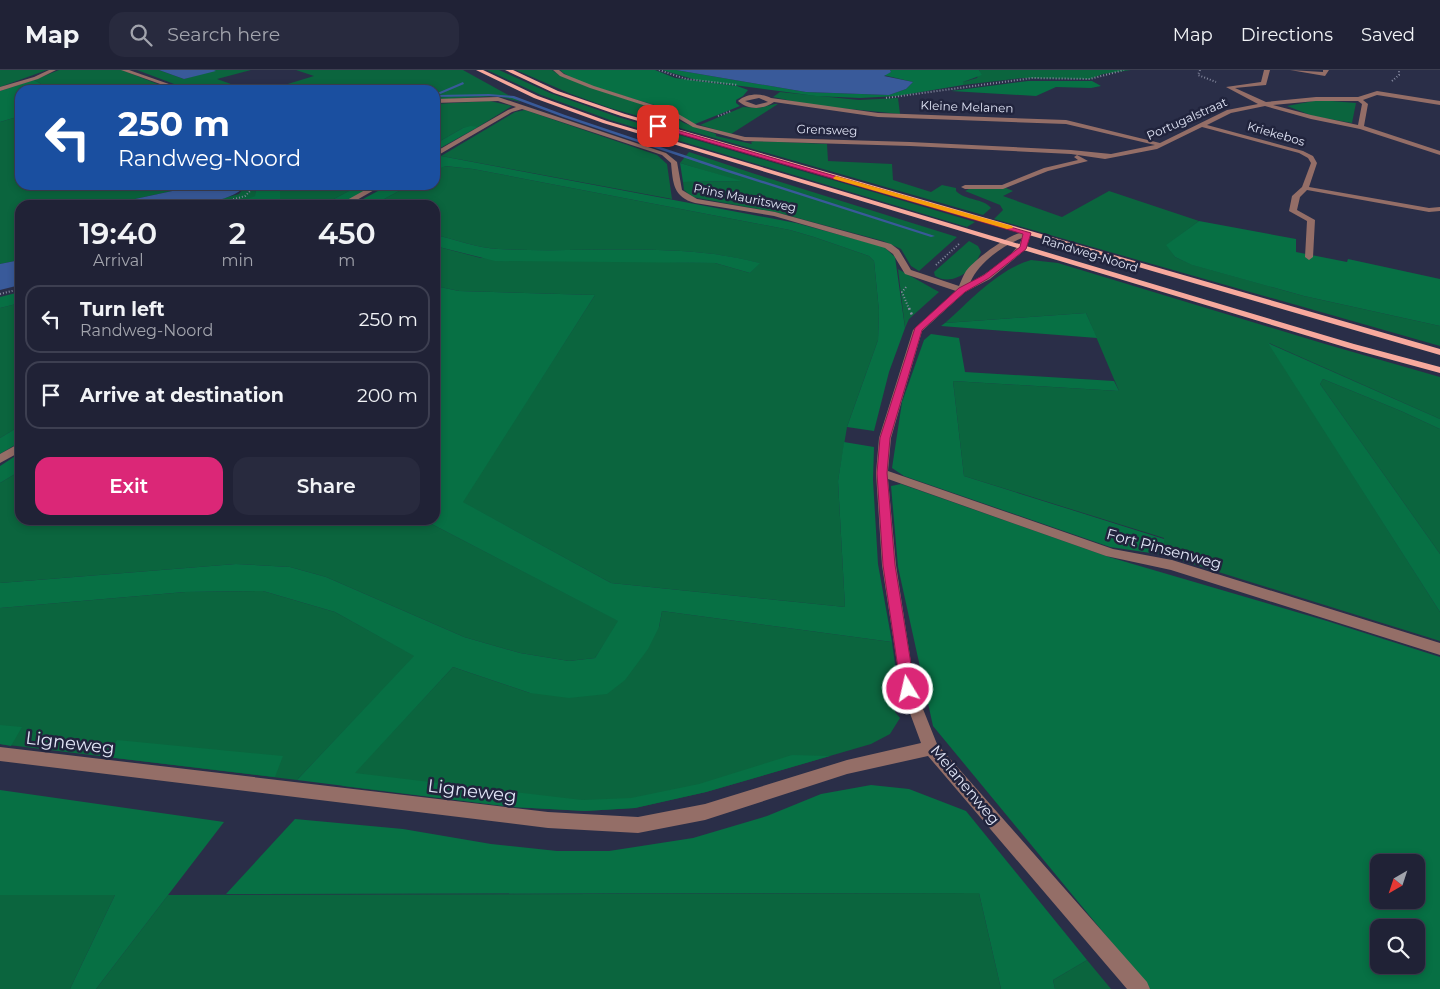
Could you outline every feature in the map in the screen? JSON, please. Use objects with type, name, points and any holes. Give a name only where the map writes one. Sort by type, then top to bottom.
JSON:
[{"type":"main road","name":"Randweg-Noord","points":[[479,70],[536,97],[605,122],[1023,248],[1440,370]]},
{"type":"main road","name":"Randweg-Noord","points":[[508,70],[556,92],[623,115],[1440,352]]},
{"type":"street","points":[[0,89],[36,78],[53,70]]},
{"type":"street","points":[[124,70],[168,85]]},
{"type":"street","name":"Grensweg","points":[[556,70],[592,87],[673,113],[695,126],[745,138],[910,144],[1111,156]]},
{"type":"street","points":[[1229,87],[1264,84],[1267,70]]},
{"type":"street","points":[[1293,70],[1325,74],[1326,70]]},
{"type":"street","name":"Kriekebos","points":[[1229,87],[1267,104],[1315,119],[1362,127],[1440,153]]},
{"type":"street","points":[[1359,99],[1378,93],[1440,103]]},
{"type":"street","name":"Prins Mauritsweg","points":[[440,101],[498,99],[664,154],[674,162],[677,190],[685,198],[776,214],[888,246],[900,254],[905,269],[919,277]]},
{"type":"street","name":"Portugalstraat","points":[[965,188],[1003,187],[1040,171],[1161,146],[1229,111],[1267,104],[1316,99],[1359,99]]},
{"type":"street","points":[[1359,99],[1365,104],[1362,127]]},
{"type":"street","name":"Kleine Melanen","points":[[771,100],[878,115],[1066,122],[1161,146]]},
{"type":"street","points":[[440,151],[510,111],[523,107]]},
{"type":"street","name":"Kriekebos","points":[[1201,125],[1301,152],[1311,157],[1314,163],[1305,188],[1296,196],[1294,211],[1311,220],[1309,257]]},
{"type":"street","points":[[1078,154],[1076,155],[1078,158],[1085,161]]},
{"type":"street","points":[[1305,188],[1430,210],[1440,209]]},
{"type":"street","points":[[351,200],[370,190]]},
{"type":"street","points":[[962,290],[970,272],[1004,242],[1027,233]]},
{"type":"street","points":[[918,330],[962,290],[987,277],[1023,248],[1027,233]]},
{"type":"street","points":[[919,277],[962,290]]},
{"type":"street","name":"Melanenweg","points":[[918,330],[885,438],[882,473],[889,565],[908,689],[931,748],[1140,989]]},
{"type":"street","points":[[0,459],[15,450]]},
{"type":"street","name":"Fort Pinsenweg","points":[[882,473],[1111,553],[1172,565],[1440,649]]},
{"type":"street","name":"Ligneweg","points":[[0,754],[548,820],[638,825],[705,812],[847,767],[931,748]]},
{"type":"path","points":[[659,70],[686,79],[738,85]]},
{"type":"path","points":[[884,98],[1032,78],[1090,79],[1124,70]]},
{"type":"path","points":[[1200,70],[1198,74],[1229,87]]},
{"type":"path","points":[[231,200],[245,196],[251,190]]},
{"type":"path","points":[[918,330],[902,292],[972,232]]},
{"type":"path","points":[[0,294],[15,290]]},
{"type":"green space","points":[[0,70],[47,70],[0,87]]},
{"type":"green space","points":[[59,70],[122,70],[160,85],[41,85],[34,80]]},
{"type":"green space","points":[[137,70],[159,70],[184,79],[214,70],[251,70],[217,79],[234,85],[177,85]]},
{"type":"green space","points":[[296,70],[463,70],[521,102],[497,96],[440,100],[440,85],[284,85],[314,76]]},
{"type":"green space","points":[[487,70],[499,70],[550,93],[618,117],[975,222],[967,227],[610,120],[541,95]]},
{"type":"green space","points":[[516,70],[552,70],[559,75],[589,87],[663,111],[684,123],[716,134],[716,136],[752,144],[751,142],[755,141],[827,144],[828,161],[892,164],[893,180],[931,192],[942,185],[956,188],[956,191],[960,194],[984,203],[991,208],[983,215],[610,108],[571,94]]},
{"type":"green space","points":[[560,70],[655,70],[675,78],[737,86],[748,90],[736,100],[736,103],[740,106],[695,124],[667,109],[579,81]]},
{"type":"green space","points":[[662,70],[676,70],[806,92],[889,95],[906,89],[913,82],[883,75],[891,72],[890,70],[979,70],[982,75],[963,82],[963,85],[897,96],[860,98],[816,96],[696,80]]},
{"type":"green space","points":[[979,70],[1131,70],[1103,74],[1090,79],[1022,78],[963,85],[963,82],[977,78]]},
{"type":"green space","points":[[34,80],[41,85],[19,85]]},
{"type":"green space","points":[[1028,81],[1092,81],[1101,86],[1091,88],[1056,87],[1036,96],[951,91]]},
{"type":"green space","points":[[15,86],[15,118],[0,122],[0,91]]},
{"type":"green space","points":[[780,92],[859,100],[898,98],[900,114],[810,105],[773,97]]},
{"type":"green space","points":[[1319,100],[1356,103],[1352,123],[1313,116],[1287,106]]},
{"type":"green space","points":[[490,101],[512,106],[478,127],[463,128],[440,141],[440,104]]},
{"type":"green space","points":[[778,104],[731,134],[700,125],[743,107],[759,108]]},
{"type":"green space","points":[[525,110],[657,155],[667,164],[672,199],[441,156],[515,112]]},
{"type":"green space","points":[[15,118],[15,190],[177,190],[130,200],[15,200],[15,261],[0,264],[0,122]]},
{"type":"green space","points":[[478,127],[440,148],[440,141],[463,128]]},
{"type":"green space","points":[[689,152],[957,237],[919,271],[911,266],[901,249],[883,241],[779,213],[692,197],[684,190],[683,182],[739,181],[680,163]]},
{"type":"green space","points":[[440,156],[796,223],[884,247],[895,257],[905,328],[889,372],[874,431],[847,427],[878,340],[879,311],[874,261],[869,256],[790,230],[473,169],[445,166],[440,168]]},
{"type":"green space","points":[[680,163],[742,181],[683,182]]},
{"type":"green space","points":[[444,166],[473,169],[790,230],[869,256],[874,261],[879,311],[878,340],[847,427],[838,481],[845,607],[611,583],[462,502],[595,295],[459,291],[440,287],[440,247],[481,258],[715,263],[750,273],[759,263],[728,256],[663,250],[530,250],[490,248],[440,236],[440,200],[382,200],[401,190],[440,190],[440,168]]},
{"type":"green space","points":[[971,188],[1006,188],[1013,191],[1003,196],[1062,217],[1109,191],[1199,221],[1167,245],[1175,257],[1193,265],[1304,296],[1440,326],[1440,346],[994,219],[1003,210],[1000,205],[965,191]]},
{"type":"green space","points":[[242,190],[256,190],[255,196],[249,200],[217,200],[239,194]]},
{"type":"green space","points":[[256,190],[280,190],[280,200],[244,200],[255,196]]},
{"type":"green space","points":[[280,190],[351,190],[332,200],[280,200]]},
{"type":"green space","points":[[351,190],[366,190],[349,200],[332,200]]},
{"type":"green space","points":[[380,190],[401,190],[382,200],[361,200]]},
{"type":"green space","points":[[1199,221],[1296,239],[1296,252],[1347,262],[1348,259],[1440,279],[1440,326],[1304,296],[1192,265],[1175,257],[1166,245]]},
{"type":"green space","points":[[440,236],[498,249],[663,250],[729,256],[760,263],[750,273],[715,263],[495,261],[440,247]]},
{"type":"green space","points":[[969,241],[978,246],[981,252],[973,265],[956,278],[942,279],[935,276],[934,272]]},
{"type":"green space","points":[[1031,260],[1058,263],[1440,377],[1440,419],[1269,343],[1440,612],[1440,641],[1164,555],[1164,538],[964,476],[953,381],[1119,391],[1086,313],[945,323],[996,278]]},
{"type":"green space","points":[[898,269],[939,292],[909,319],[905,328]]},
{"type":"green space","points":[[440,287],[459,291],[595,295],[463,502],[611,583],[845,607],[838,481],[844,442],[874,447],[873,480],[878,564],[892,642],[662,611],[659,627],[648,649],[625,680],[607,694],[569,698],[530,693],[453,667],[355,773],[582,800],[631,798],[699,784],[792,755],[830,756],[706,792],[635,808],[585,811],[513,807],[297,780],[414,656],[335,612],[263,591],[185,592],[0,608],[0,583],[236,564],[290,567],[326,577],[464,637],[520,653],[569,661],[595,658],[618,621],[434,525],[440,525]]},
{"type":"green space","points":[[15,293],[15,304],[0,308],[0,297]]},
{"type":"green space","points":[[15,304],[15,429],[0,438],[0,308]]},
{"type":"green space","points":[[1086,313],[1097,338],[941,326],[945,323]]},
{"type":"green space","points":[[931,334],[959,338],[965,372],[1114,381],[1119,391],[953,381],[964,476],[1164,539],[1164,555],[1110,547],[904,476],[892,468],[902,402],[924,340]]},
{"type":"green space","points":[[1268,343],[1440,419],[1440,429],[1323,379],[1320,384],[1440,554],[1440,612]]},
{"type":"green space","points":[[1323,379],[1440,429],[1440,554],[1320,384]]},
{"type":"green space","points":[[15,429],[15,445],[0,454],[0,438]]},
{"type":"green space","points":[[15,456],[15,474],[0,483],[0,466]]},
{"type":"green space","points":[[15,474],[15,525],[434,525],[619,621],[595,658],[569,661],[520,653],[464,637],[326,577],[290,567],[236,564],[0,583],[0,483]]},
{"type":"green space","points":[[901,484],[1109,557],[1327,621],[1440,657],[1440,989],[1150,989],[933,726],[898,567],[891,486]]},
{"type":"green space","points":[[263,591],[335,612],[415,656],[297,780],[0,744],[0,608],[185,592]]},
{"type":"green space","points":[[662,611],[892,642],[896,671],[895,712],[900,718],[890,734],[871,744],[706,792],[635,808],[585,811],[513,807],[342,786],[453,667],[530,693],[659,627]]},
{"type":"green space","points":[[0,725],[22,727],[11,746],[0,744]]},
{"type":"green space","points":[[117,740],[283,756],[275,777],[107,757]]},
{"type":"green space","points":[[871,785],[909,789],[966,811],[1087,960],[1053,980],[1055,989],[1001,989],[979,893],[226,894],[295,819],[403,829],[491,844],[557,851],[609,851],[693,838],[767,816],[821,794]]},
{"type":"green space","points":[[0,790],[224,822],[96,989],[70,989],[115,895],[0,895]]},
{"type":"green space","points":[[979,893],[1001,989],[96,989],[168,895]]},
{"type":"green space","points":[[0,895],[115,895],[70,989],[0,989]]},
{"type":"green space","points":[[1087,960],[1111,989],[1055,989],[1053,980]]},
{"type":"water","points":[[159,70],[214,70],[216,71],[184,79]]},
{"type":"water","points":[[676,70],[890,70],[891,72],[884,76],[913,82],[906,89],[889,95],[806,92]]},
{"type":"water","points":[[177,190],[241,190],[234,195],[218,200],[130,200]]},
{"type":"water","points":[[15,261],[15,286],[0,290],[0,264]]},
{"type":"waterway","points":[[440,93],[463,83]]},
{"type":"waterway","points":[[440,96],[489,95],[513,97],[725,170],[933,236]]},
{"type":"slow traffic","points":[[836,178],[1009,228]]},
{"type":"route","points":[[658,126],[1027,233],[1023,248],[987,277],[962,290],[918,330],[885,438],[882,473],[889,565],[908,689]]}]
